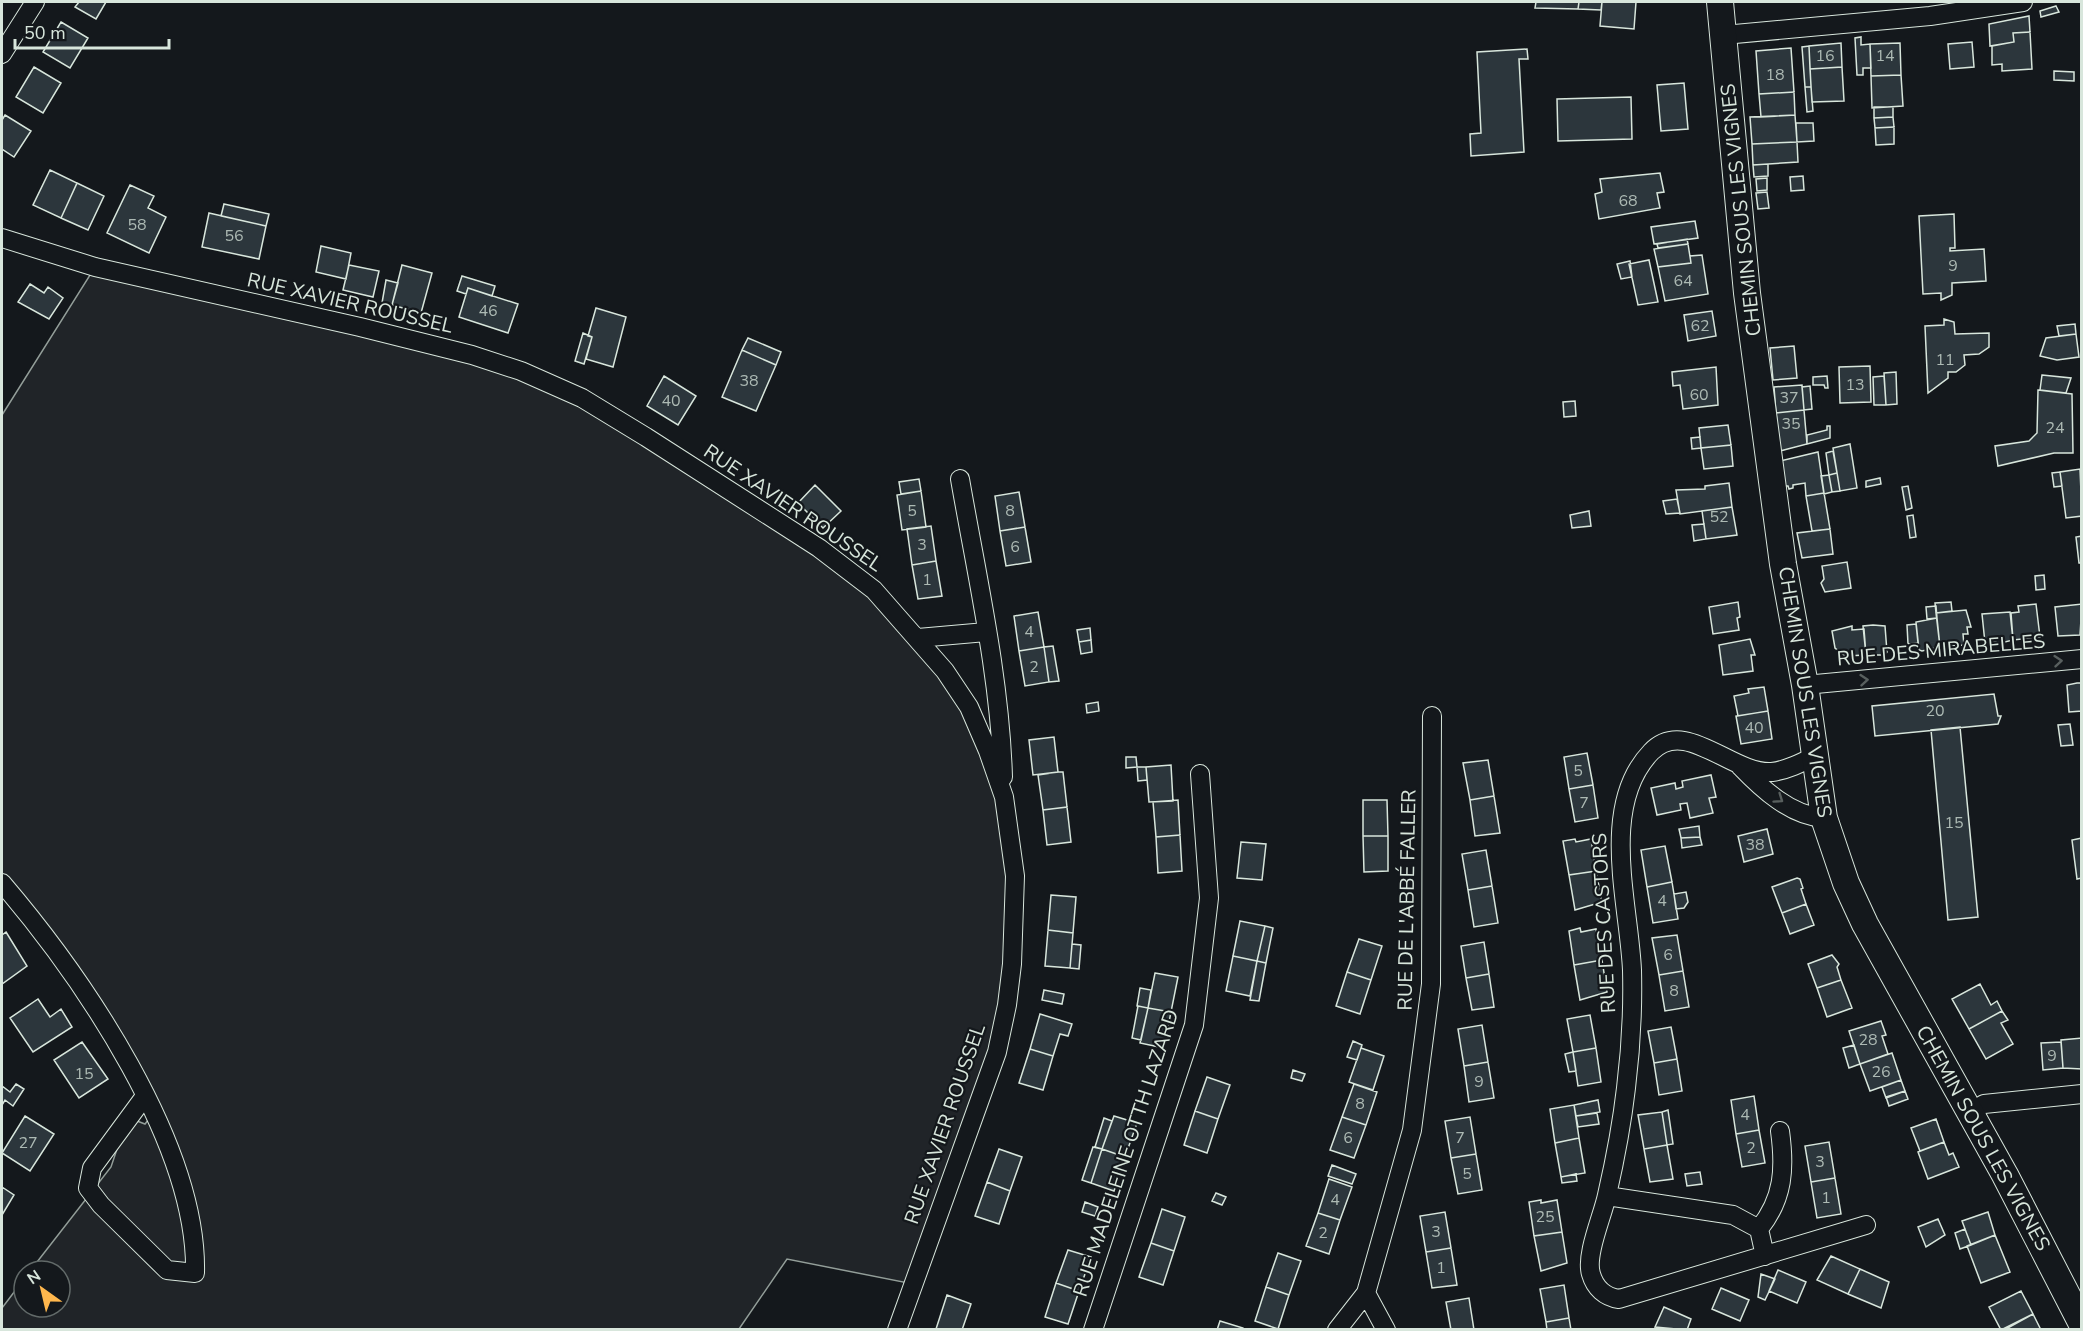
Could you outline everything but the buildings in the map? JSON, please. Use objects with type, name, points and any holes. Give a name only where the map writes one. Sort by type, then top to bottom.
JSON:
[{"type":"street","points":[[2,54],[35,2]]},
{"type":"street","name":"CHEMIN SOUS LES VIGNES","points":[[1720,2],[1750,316],[1783,564],[1805,685],[1824,818],[1846,883],[1865,924],[1970,1112],[2082,1324]]},
{"type":"street","points":[[1724,35],[1930,16],[2024,2]]},
{"type":"street","name":"RUE XAVIER ROUSSEL","points":[[2,238],[95,267],[360,327],[472,355],[521,371],[582,398],[819,548],[874,590],[918,638],[969,707],[988,751],[1004,797],[1015,876],[1007,1005],[997,1052],[897,1329]]},
{"type":"street","points":[[960,479],[1002,742],[1004,797]]},
{"type":"street","points":[[918,638],[986,632]]},
{"type":"street","name":"RUE DES MIRABELLES","points":[[1805,685],[2082,659]]},
{"type":"street","name":"RUE DE L'ABBÉ FALLER","points":[[1366,1293],[1412,1130],[1431,984],[1432,716]]},
{"type":"street","name":"RUE DES CASTORS","points":[[1815,756],[1790,768],[1771,772],[1740,766],[1691,741],[1670,741],[1653,750],[1637,769],[1626,795],[1620,826],[1632,970],[1632,1035],[1626,1092],[1607,1196],[1590,1261],[1590,1272],[1601,1292],[1611,1298],[1631,1297],[1866,1225]]},
{"type":"street","name":"RUE DES CASTORS","points":[[1740,766],[1757,784],[1792,808],[1807,817],[1824,818]]},
{"type":"street","name":"RUE MADELEINE OTTH LAZARD","points":[[1093,1329],[1194,1025],[1209,898],[1200,774]]},
{"type":"street","points":[[2,883],[64,961],[124,1055],[145,1096],[179,1172],[196,1247],[195,1273],[167,1270],[101,1205],[88,1188],[92,1167],[145,1096]]},
{"type":"street","points":[[1970,1112],[1984,1104],[2082,1094]]},
{"type":"street","points":[[1759,1228],[1771,1214],[1783,1178],[1780,1131]]},
{"type":"street","points":[[1607,1196],[1733,1215],[1759,1228]]},
{"type":"street","points":[[1759,1228],[1765,1256]]},
{"type":"street","points":[[1337,1329],[1366,1293],[1386,1329]]},
{"type":"shaded area","points":[[95,267],[521,371],[819,548],[918,638],[988,751],[1015,876],[1007,1005],[913,1284],[787,1259],[739,1329],[2,1329],[2,1308],[12,1295],[12,1319],[72,1319],[72,1259],[39,1259],[111,1167],[118,1146],[137,1121],[145,1124],[156,1110],[2,875],[2,415]]}]
